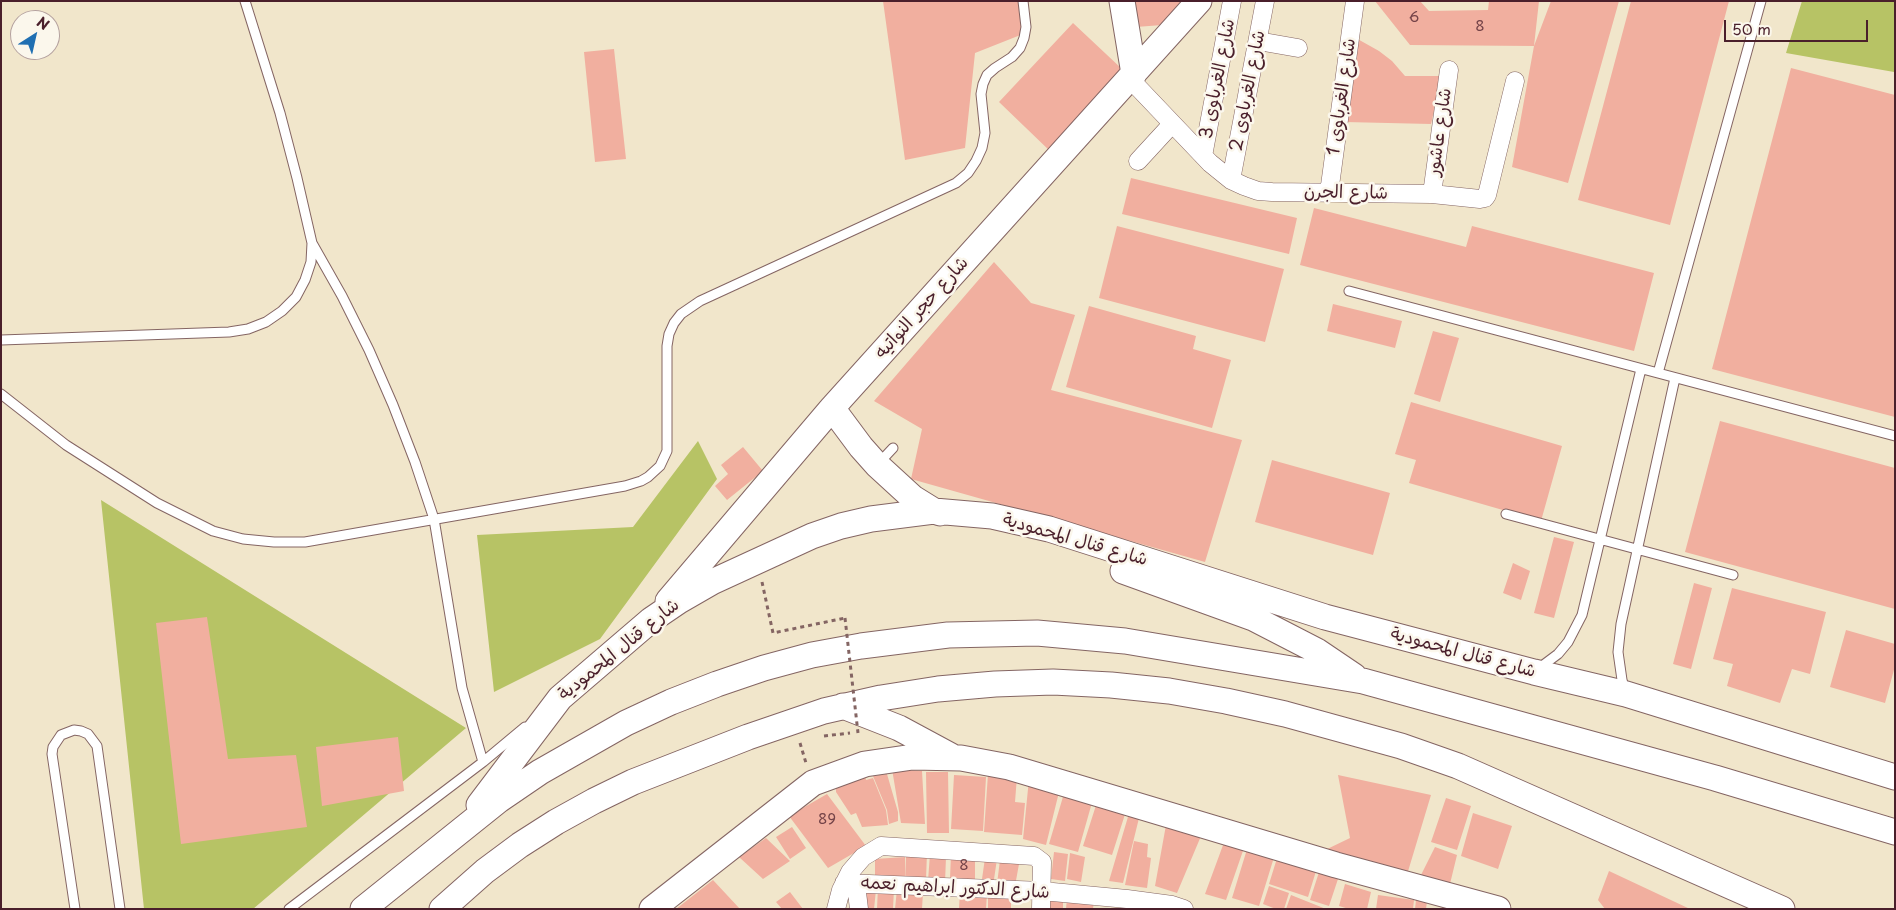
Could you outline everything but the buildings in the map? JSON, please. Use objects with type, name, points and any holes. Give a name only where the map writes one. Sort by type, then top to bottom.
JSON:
[{"type":"main road","points":[[1122,1],[1132,77]]},
{"type":"main road","name":"شارع حجر النواتيه","points":[[652,620],[832,408],[1199,1]]},
{"type":"main road","points":[[832,408],[851,434],[885,457],[913,498],[934,511],[1148,579],[1253,618],[1317,651],[1362,682]]},
{"type":"main road","name":"شارع قنال المحمودية","points":[[560,698],[652,620],[712,582],[812,536],[841,526],[871,519],[934,511],[992,516],[1021,521],[1325,618],[1626,694],[1895,777]]},
{"type":"main road","points":[[363,909],[499,800],[565,757],[626,723],[670,702],[764,668],[812,656],[861,646],[948,635],[1037,633],[1081,636],[1125,641],[1362,682],[1594,744],[1895,832]]},
{"type":"main road","points":[[442,909],[486,871],[556,822],[633,782],[748,737],[843,706],[938,689],[995,684],[1054,682],[1112,685],[1169,691],[1260,709],[1343,729],[1458,766],[1782,909]]},
{"type":"main road","points":[[460,830],[560,698]]},
{"type":"main road","points":[[843,706],[899,728],[953,758]]},
{"type":"main road","points":[[652,909],[813,783],[865,764],[913,757],[953,758],[1009,767],[1336,865],[1498,909]]},
{"type":"main road","points":[[1868,824],[1879,830],[1895,848]]},
{"type":"street","name":"شارع الغرباوى 3","points":[[1203,156],[1232,1]]},
{"type":"street","name":"شارع الغرباوى 2","points":[[1231,180],[1266,1]]},
{"type":"street","name":"شارع الغرباوى 1","points":[[1329,193],[1355,1]]},
{"type":"street","points":[[1258,41],[1298,48]]},
{"type":"street","name":"شارع عاشور","points":[[1432,194],[1449,70]]},
{"type":"street","name":"شارع الجرن","points":[[1132,77],[1172,124],[1203,156],[1231,180],[1258,191],[1432,194],[1480,199],[1487,196],[1515,82]]},
{"type":"street","points":[[1138,161],[1172,124]]},
{"type":"street","points":[[859,909],[850,884],[850,872],[864,857],[881,846],[1034,856],[1042,862],[1042,900]]},
{"type":"street","points":[[836,909],[850,884]]},
{"type":"street","name":"شارع الدكتور ابراهيم نعمه","points":[[850,884],[1042,900],[1128,899],[1172,905],[1184,909]]},
{"type":"lane","points":[[1,340],[229,332],[248,329],[266,322],[282,312],[296,297],[305,280],[311,262],[312,243],[280,113],[245,1]]},
{"type":"lane","points":[[1,394],[66,445],[157,503],[212,531],[243,539],[305,542],[625,486],[641,481],[655,472],[667,451],[667,346],[669,334],[681,314],[700,302],[956,183],[968,173],[982,148],[985,133],[980,94],[983,84],[994,68],[1012,57],[1020,48],[1026,28],[1023,1]]},
{"type":"lane","points":[[1658,373],[1761,1]]},
{"type":"lane","points":[[312,243],[342,296],[383,381],[415,462],[434,519],[462,688],[483,762]]},
{"type":"lane","points":[[1349,291],[1895,436]]},
{"type":"lane","points":[[1534,672],[1558,654],[1576,629],[1586,601],[1599,539],[1642,369]]},
{"type":"lane","points":[[1626,694],[1619,666],[1619,638],[1675,378]]},
{"type":"lane","points":[[1506,514],[1733,575]]},
{"type":"lane","name":"شارع قنال المحمودية","points":[[290,909],[483,762],[560,698]]},
{"type":"lane","points":[[75,909],[52,754],[53,747],[61,735],[74,730],[88,734],[97,746],[120,909]]},
{"type":"path","points":[[758,560],[773,633],[845,618],[858,733],[815,736]]},
{"type":"green space","points":[[1802,1],[1895,1],[1894,72],[1786,53]]},
{"type":"green space","points":[[698,441],[717,479],[600,639],[494,692],[477,535],[633,527]]},
{"type":"green space","points":[[101,500],[466,728],[253,909],[144,909]]}]
